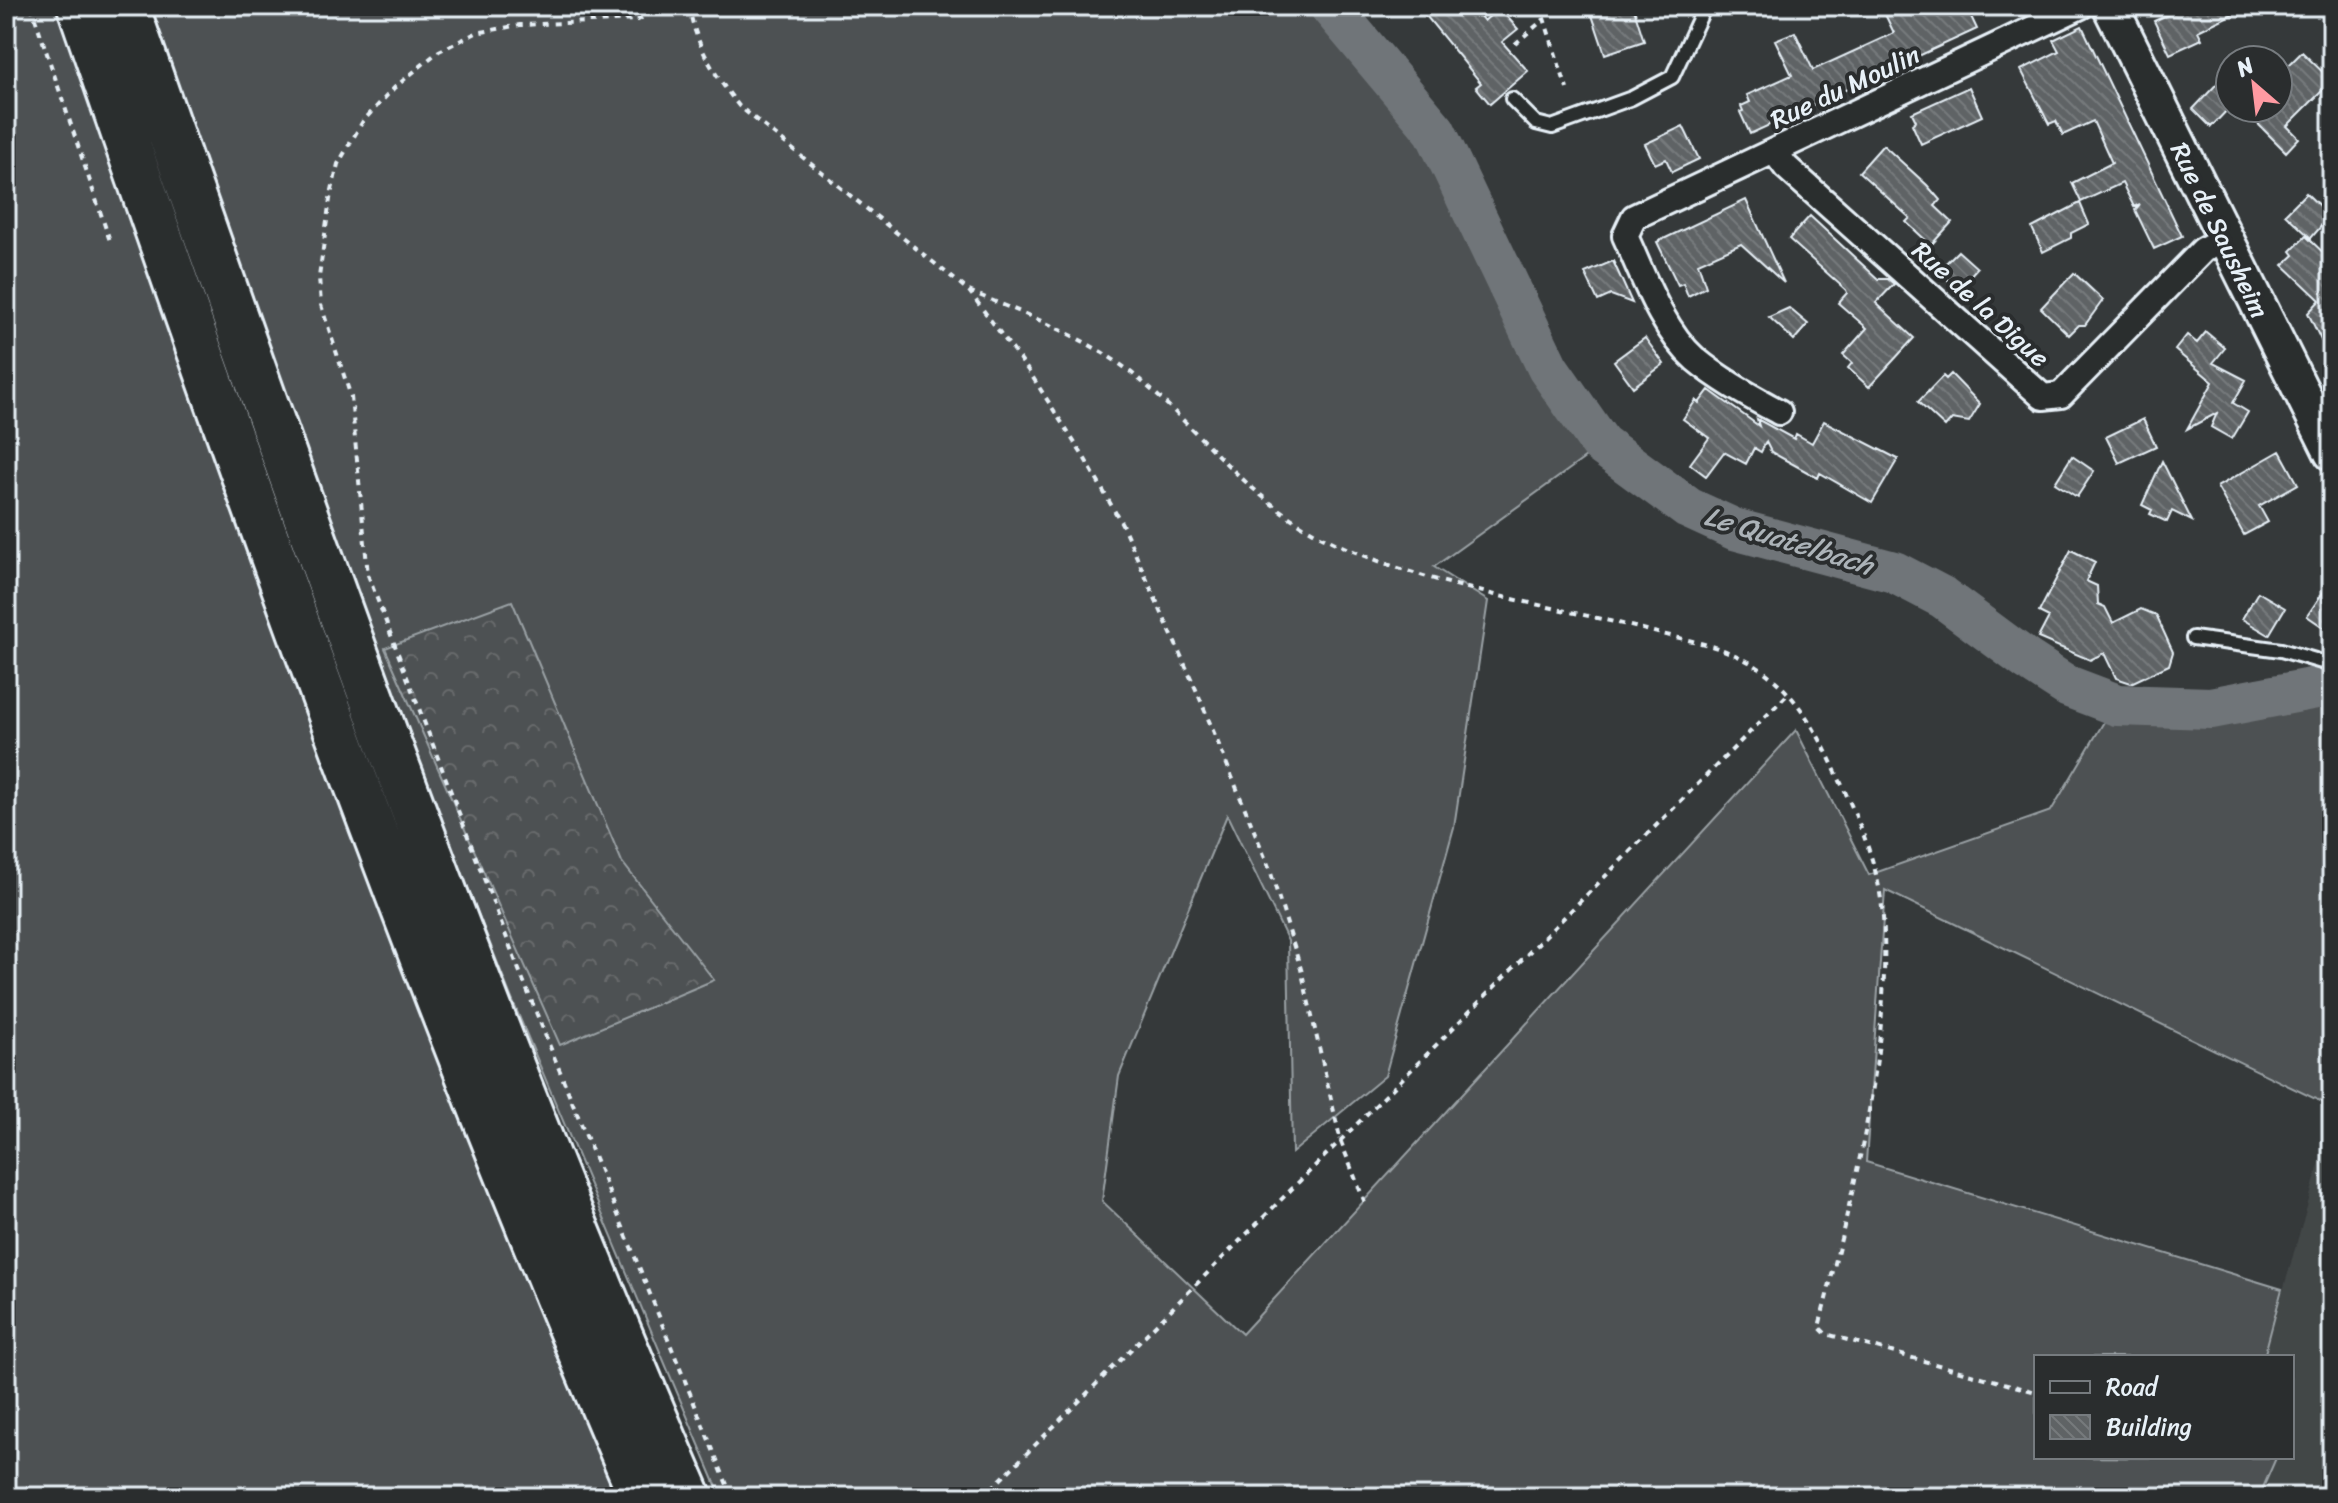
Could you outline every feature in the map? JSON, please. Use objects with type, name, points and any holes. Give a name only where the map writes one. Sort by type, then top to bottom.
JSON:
[{"type":"highway","points":[[80,6],[189,326],[326,701],[462,1058],[562,1309],[642,1497]]},
{"type":"highway","points":[[126,6],[324,571],[422,836],[578,1231],[689,1497]]},
{"type":"main road","name":"Rue de Sausheim","points":[[2110,6],[2332,453]]},
{"type":"street","name":"Rue du Moulin","points":[[1779,412],[1737,388],[1693,357],[1662,316],[1625,236],[1634,217],[2081,6]]},
{"type":"street","name":"Rue de la Digue","points":[[1774,151],[1786,167],[2043,397],[2061,395],[2203,250],[2224,238]]},
{"type":"lane","points":[[1512,99],[1536,123],[1552,127],[1632,98],[1672,77],[1705,6]]},
{"type":"lane","points":[[2193,638],[2281,650],[2332,665]]},
{"type":"path","points":[[31,6],[110,241]]},
{"type":"path","points":[[663,6],[638,20],[520,25],[476,33],[439,51],[394,88],[363,121],[338,164],[319,277],[321,305],[351,397],[368,575],[519,970],[732,1497]]},
{"type":"path","points":[[689,6],[693,29],[718,80],[739,106],[969,291],[1030,373],[1122,524],[1198,694],[1269,867],[1301,969],[1341,1142],[1365,1203]]},
{"type":"path","points":[[1540,6],[1567,89]]},
{"type":"path","points":[[1515,44],[1544,20]]},
{"type":"path","points":[[969,291],[1092,346],[1138,378],[1276,510],[1332,541],[1408,573],[1728,652],[1766,672],[1789,693],[1814,725],[1851,804],[1877,878],[1886,948],[1879,1058],[1855,1181],[1819,1327],[1826,1334],[2034,1391]]},
{"type":"path","points":[[983,1497],[1789,693]]},
{"type":"shaded area","points":[[2332,1119],[2332,1497],[2259,1497],[2276,1459],[2294,1459],[2294,1355],[2265,1355]]},
{"type":"green space","points":[[6,6],[58,6],[289,660],[621,1497],[6,1497]]},
{"type":"green space","points":[[151,6],[1311,6],[1321,11],[1427,139],[1535,367],[1593,452],[1434,567],[1488,601],[1454,827],[1385,1076],[1292,1153],[1288,941],[1227,815],[1119,1076],[1102,1201],[1242,1334],[1796,730],[1869,875],[2051,811],[2108,715],[2212,715],[2332,703],[2332,1107],[1885,890],[1866,1162],[2282,1289],[2265,1355],[2034,1355],[2034,1459],[2276,1459],[2259,1497],[721,1497],[511,997],[314,498]]},
{"type":"green space","points":[[512,601],[622,862],[714,980],[560,1045],[385,648]]},
{"type":"building","points":[[1418,6],[1472,6],[1484,21],[1499,8],[1518,29],[1502,42],[1528,71],[1490,104],[1476,87],[1481,83]]},
{"type":"building","points":[[1589,6],[1633,6],[1644,41],[1605,54]]},
{"type":"building","points":[[1881,6],[1966,6],[1977,29],[1750,134],[1740,112],[1743,111],[1741,106],[1750,102],[1747,95],[1792,75],[1775,40],[1795,32],[1813,70],[1894,33]]},
{"type":"building","points":[[2187,6],[2249,6],[2198,31],[2202,39],[2170,54],[2154,21]]},
{"type":"building","points":[[2082,26],[2182,236],[2154,249],[2135,210],[2140,204],[2134,207],[2122,183],[2081,202],[2072,183],[2112,163],[2093,121],[2063,135],[2056,121],[2049,124],[2021,70],[2059,51],[2053,40]]},
{"type":"building","points":[[2302,52],[2332,81],[2294,119],[2294,60]]},
{"type":"building","points":[[1969,87],[1982,116],[1921,144],[1912,124],[1916,121],[1912,113]]},
{"type":"building","points":[[2214,87],[2214,124],[2211,127],[2193,109]]},
{"type":"building","points":[[2258,124],[2289,124],[2287,126],[2299,138],[2286,152]]},
{"type":"building","points":[[1683,126],[1699,159],[1672,172],[1666,159],[1655,164],[1645,144]]},
{"type":"building","points":[[1883,145],[1927,185],[1940,200],[1935,206],[1952,222],[1931,245],[1906,222],[1910,218],[1859,172]]},
{"type":"building","points":[[2306,193],[2330,216],[2311,238],[2285,214]]},
{"type":"building","points":[[1746,200],[1784,283],[1741,244],[1698,263],[1706,287],[1688,296],[1683,283],[1678,285],[1657,242]]},
{"type":"building","points":[[2080,203],[2089,224],[2071,233],[2071,238],[2043,252],[2032,228]]},
{"type":"building","points":[[1810,216],[1878,279],[1888,279],[1894,284],[1876,303],[1914,338],[1869,387],[1848,368],[1852,363],[1843,355],[1867,328],[1838,303],[1847,293],[1846,290],[1789,239]]},
{"type":"building","points":[[2306,236],[2332,261],[2332,363],[2308,313],[2320,300],[2283,265],[2294,255],[2291,251]]},
{"type":"building","points":[[1958,251],[1977,268],[1958,289],[1938,271]]},
{"type":"building","points":[[1613,261],[1632,303],[1611,295],[1598,301],[1585,273]]},
{"type":"building","points":[[2074,273],[2103,300],[2085,325],[2079,325],[2069,335],[2041,308]]},
{"type":"building","points":[[1789,308],[1808,324],[1794,340],[1769,317]]},
{"type":"building","points":[[2206,332],[2225,348],[2213,363],[2246,380],[2233,403],[2248,412],[2232,439],[2211,427],[2217,413],[2187,429],[2213,382],[2175,350],[2187,335],[2197,343]]},
{"type":"building","points":[[1645,338],[1664,364],[1633,387],[1614,361]]},
{"type":"building","points":[[1951,374],[1980,404],[1969,422],[1952,419],[1945,427],[1918,402],[1943,376],[1946,379]]},
{"type":"building","points":[[1709,390],[1759,426],[1757,419],[1794,439],[1796,434],[1812,443],[1824,421],[1898,459],[1872,503],[1820,473],[1818,478],[1771,452],[1766,442],[1761,452],[1754,448],[1746,464],[1724,452],[1706,476],[1690,464],[1709,438],[1683,419],[1696,400],[1699,403]]},
{"type":"building","points":[[2143,419],[2156,446],[2119,463],[2106,437]]},
{"type":"building","points":[[2280,451],[2298,484],[2259,506],[2268,522],[2244,535],[2217,487]]},
{"type":"building","points":[[2072,456],[2094,471],[2077,497],[2055,483]]},
{"type":"building","points":[[2162,461],[2192,521],[2172,511],[2167,522],[2150,514],[2152,510],[2142,505]]},
{"type":"building","points":[[2071,550],[2095,562],[2086,581],[2097,586],[2098,604],[2105,607],[2113,623],[2141,609],[2156,615],[2173,652],[2169,665],[2131,683],[2116,678],[2104,653],[2090,660],[2038,638],[2049,617],[2039,612]]},
{"type":"building","points":[[2332,579],[2332,633],[2307,616]]},
{"type":"building","points":[[2258,592],[2285,608],[2269,635],[2242,619]]},
{"type":"waterway","name":"Le Quatelbach","points":[[1330,6],[1435,131],[1548,368],[1601,444],[1688,508],[1734,529],[1894,572],[1942,597],[2067,686],[2117,705],[2211,708],[2332,685]]}]
